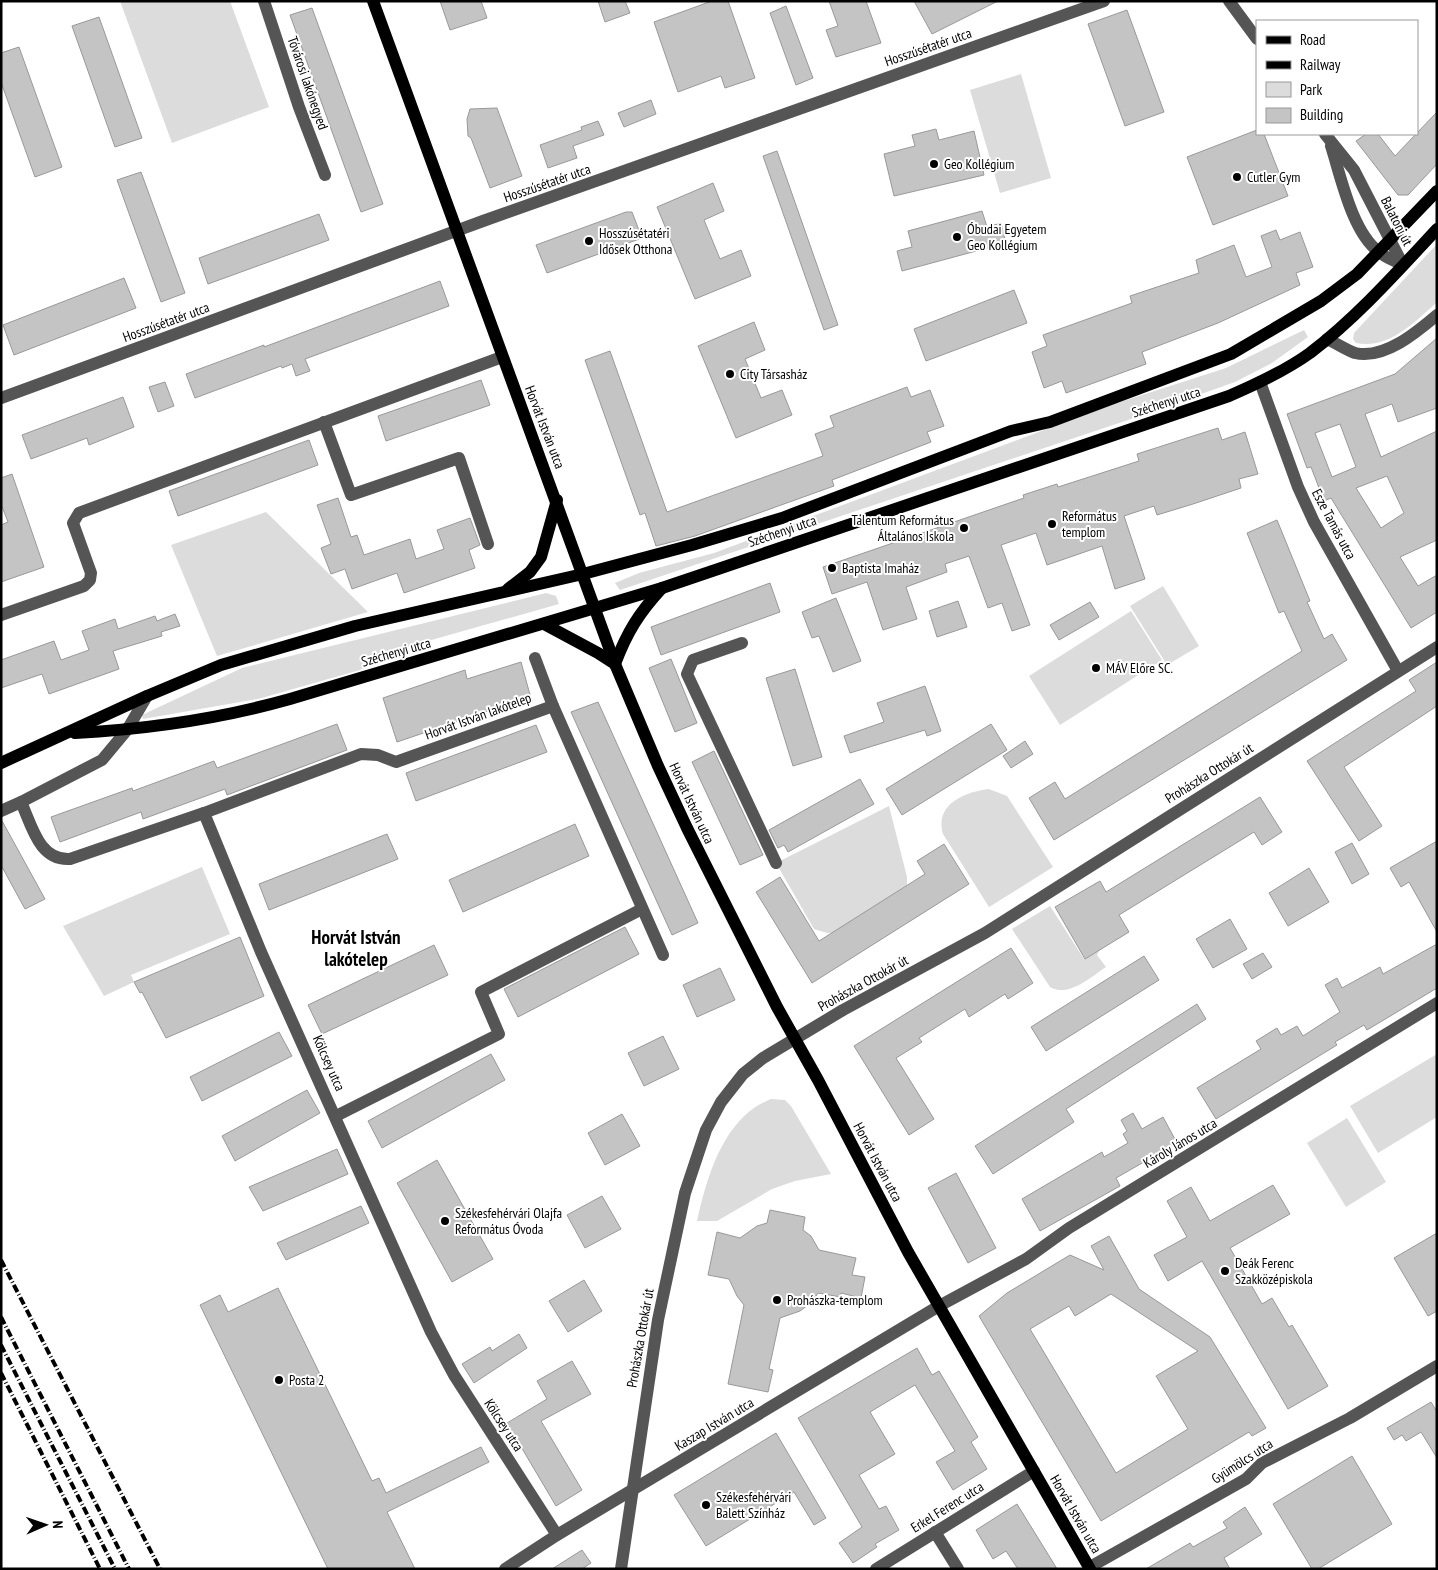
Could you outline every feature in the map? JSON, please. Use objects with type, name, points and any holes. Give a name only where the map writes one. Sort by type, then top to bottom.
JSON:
[{"type":"main road","name":"Horvát István utca","points":[[373,1],[458,231],[502,357],[557,500],[615,664],[658,766],[719,895],[794,1038],[939,1306],[1090,1568]]},
{"type":"main road","name":"Széchenyi utca","points":[[1,763],[70,733],[147,696],[221,665],[355,626],[583,574],[692,545],[782,518],[1011,431],[1050,422],[1231,354],[1321,302],[1357,274],[1437,190]]},
{"type":"main road","name":"Széchenyi utca","points":[[70,733],[127,730],[237,714],[662,588],[1229,396],[1288,367],[1327,339],[1437,229]]},
{"type":"main road","points":[[507,591],[530,572],[541,557],[557,500]]},
{"type":"main road","points":[[544,624],[598,652],[615,664],[626,636],[636,619],[662,588]]},
{"type":"street","name":"Tóvárosi lakónegyed","points":[[264,1],[299,107],[325,175]]},
{"type":"street","name":"Hosszúsétatér utca","points":[[1,398],[458,231],[1104,1]]},
{"type":"street","points":[[1229,1],[1256,38]]},
{"type":"street","name":"Balatoni út","points":[[1327,136],[1354,170],[1403,265]]},
{"type":"street","name":"Balatoni út","points":[[1327,136],[1351,210],[1363,233],[1378,252],[1403,265]]},
{"type":"street","points":[[1327,339],[1356,353],[1376,352],[1399,343],[1437,315]]},
{"type":"street","points":[[1,615],[84,586],[90,580],[91,573],[73,523],[79,513],[502,357]]},
{"type":"street","name":"Esze Tamás utca","points":[[1260,382],[1298,487],[1310,514],[1398,671]]},
{"type":"street","points":[[324,422],[351,495],[459,458],[488,544]]},
{"type":"street","points":[[742,643],[693,660],[687,674],[776,863]]},
{"type":"street","name":"Prohászka Ottokár út","points":[[621,1569],[658,1320],[685,1192],[702,1138],[721,1102],[744,1074],[763,1058],[794,1038],[985,933],[1437,647]]},
{"type":"street","points":[[535,658],[553,706]]},
{"type":"street","points":[[1,811],[102,760],[127,730],[147,696]]},
{"type":"street","name":"Horvát István lakótelep","points":[[204,813],[361,754],[378,755],[396,762],[553,706],[663,955]]},
{"type":"street","points":[[21,802],[41,846],[50,856],[60,860],[80,857],[204,813]]},
{"type":"street","name":"Kölcsey utca","points":[[204,813],[261,952],[432,1332],[454,1375],[557,1534]]},
{"type":"street","points":[[336,1116],[499,1034],[480,992],[642,909]]},
{"type":"street","name":"Károly János utca","points":[[939,1306],[1026,1259],[1069,1228],[1437,1003]]},
{"type":"street","name":"Kaszap István utca","points":[[505,1569],[557,1534],[631,1492],[939,1306]]},
{"type":"street","name":"Gyümölcs utca","points":[[1090,1568],[1246,1479],[1262,1463],[1350,1418],[1437,1366]]},
{"type":"street","name":"Erkel Ferenc utca","points":[[876,1569],[1034,1472]]},
{"type":"street","points":[[935,1532],[958,1569]]},
{"type":"green space","points":[[120,1],[230,1],[269,107],[172,143]]},
{"type":"green space","points":[[1021,74],[1051,178],[1000,193],[970,90]]},
{"type":"green space","points":[[1437,244],[1437,302],[1400,333],[1379,342],[1368,344],[1356,343],[1353,339],[1354,333]]},
{"type":"green space","points":[[1304,330],[1308,337],[1272,363],[1235,382],[1131,419],[620,590],[615,583],[639,573],[714,553],[1111,405],[1226,368]]},
{"type":"green space","points":[[266,512],[368,612],[217,656],[171,545]]},
{"type":"green space","points":[[1163,586],[1199,646],[1167,665],[1130,606]]},
{"type":"green space","points":[[546,593],[556,596],[559,604],[403,648],[377,659],[360,670],[258,699],[143,719],[142,715],[242,668]]},
{"type":"green space","name":"MÁV Előre SC.","points":[[1131,611],[1162,660],[1060,725],[1029,676]]},
{"type":"green space","points":[[989,789],[1007,796],[1053,867],[989,907],[943,834],[941,824],[947,807],[954,801],[970,793]]},
{"type":"green space","points":[[889,806],[907,877],[907,885],[837,933],[827,933],[814,929],[776,863]]},
{"type":"green space","points":[[202,867],[230,934],[131,975],[134,982],[104,996],[63,926]]},
{"type":"green space","points":[[1050,906],[1084,959],[1099,951],[1097,955],[1106,967],[1079,985],[1064,990],[1050,987],[1012,929]]},
{"type":"green space","points":[[1437,1054],[1437,1117],[1378,1153],[1350,1106]]},
{"type":"green space","points":[[771,1099],[785,1100],[791,1106],[831,1174],[795,1181],[772,1189],[717,1221],[697,1221],[706,1185],[720,1150],[741,1119]]},
{"type":"green space","points":[[1347,1118],[1386,1182],[1346,1207],[1307,1143]]},
{"type":"building","points":[[440,1],[481,1],[487,18],[450,30]]},
{"type":"building","points":[[598,1],[625,1],[630,13],[605,22]]},
{"type":"building","points":[[712,1],[728,1],[755,78],[725,88],[721,76],[678,92],[654,22]]},
{"type":"building","points":[[829,1],[866,1],[881,43],[836,57],[826,30],[838,26]]},
{"type":"building","points":[[914,1],[998,1],[932,34]]},
{"type":"building","points":[[786,6],[813,78],[796,85],[770,13]]},
{"type":"building","points":[[312,8],[383,204],[361,212],[290,15]]},
{"type":"building","points":[[1127,10],[1164,112],[1125,126],[1088,24]]},
{"type":"building","points":[[99,17],[142,138],[115,147],[72,26]]},
{"type":"building","points":[[19,47],[62,167],[35,177],[1,82],[1,53]]},
{"type":"building","points":[[651,100],[656,114],[624,127],[618,113]]},
{"type":"building","points":[[497,108],[522,176],[490,188],[471,138],[468,136],[467,119],[470,109]]},
{"type":"building","points":[[1437,112],[1437,164],[1408,195],[1398,195],[1356,141],[1365,135],[1379,135],[1395,156],[1415,135],[1418,135],[1418,132]]},
{"type":"building","points":[[598,121],[604,135],[573,146],[577,158],[548,168],[540,145],[582,130],[581,127]]},
{"type":"building","name":"Geo Kollégium","points":[[936,129],[939,140],[974,131],[984,175],[894,196],[884,154],[915,146],[912,135]]},
{"type":"building","name":"Cutler Gym","points":[[1256,130],[1256,135],[1264,135],[1288,196],[1213,225],[1187,157]]},
{"type":"building","points":[[777,151],[838,325],[824,330],[763,156]]},
{"type":"building","points":[[141,172],[185,293],[161,302],[117,180]]},
{"type":"building","points":[[713,183],[724,211],[704,220],[720,259],[741,250],[751,276],[695,299],[657,207]]},
{"type":"building","name":"Óbudai Egyetem Geo Kollégium","points":[[982,211],[987,227],[1001,223],[1006,243],[902,271],[897,251],[912,247],[908,231]]},
{"type":"building","name":"Hosszúsétatéri Idősek Otthona","points":[[626,212],[632,212],[642,238],[547,273],[536,245]]},
{"type":"building","points":[[319,214],[329,240],[208,284],[199,258]]},
{"type":"building","points":[[1276,230],[1280,240],[1300,232],[1313,267],[1296,273],[1300,285],[1218,323],[1142,352],[1146,364],[1066,393],[1062,381],[1044,388],[1032,352],[1047,346],[1043,335],[1132,303],[1130,296],[1199,273],[1196,260],[1234,245],[1246,277],[1272,267],[1261,236]]},
{"type":"building","points":[[124,278],[136,308],[14,355],[3,325]]},
{"type":"building","points":[[440,281],[449,306],[305,359],[310,371],[296,376],[292,364],[282,368],[281,366],[195,398],[186,374]]},
{"type":"building","points":[[1014,290],[1027,323],[926,361],[914,329]]},
{"type":"building","name":"City Társasház","points":[[754,322],[765,350],[745,359],[761,398],[782,390],[792,415],[736,438],[698,346]]},
{"type":"building","points":[[1437,338],[1437,408],[1398,422],[1392,404],[1365,414],[1381,457],[1437,431],[1437,540],[1400,557],[1418,586],[1437,575],[1437,612],[1411,628],[1331,498],[1324,501],[1311,467],[1307,468],[1287,414],[1395,374]],"holes":[[[1340,424],[1356,467],[1332,477],[1315,433]],[[1387,476],[1404,513],[1381,528],[1356,488]]]},
{"type":"building","points":[[610,351],[667,512],[823,456],[815,434],[834,427],[830,416],[907,387],[911,397],[930,390],[944,426],[927,432],[931,442],[832,480],[834,486],[695,536],[656,546],[645,513],[640,515],[585,360]]},
{"type":"building","points":[[481,380],[490,405],[386,441],[378,416]]},
{"type":"building","points":[[165,382],[174,406],[158,412],[149,387]]},
{"type":"building","points":[[123,397],[134,427],[89,445],[87,438],[31,459],[22,435]]},
{"type":"building","points":[[1218,428],[1222,440],[1245,432],[1258,474],[1239,479],[1241,488],[1193,504],[1157,515],[1154,506],[1124,516],[1145,579],[1115,589],[1102,546],[1047,565],[1036,533],[1001,545],[1030,625],[1012,631],[1002,603],[988,608],[969,556],[945,564],[947,572],[906,587],[917,619],[883,630],[867,582],[832,594],[823,567],[1024,498],[1023,495],[1057,484],[1058,487],[1139,461],[1137,454]]},
{"type":"building","points":[[309,440],[318,465],[178,516],[169,491]]},
{"type":"building","points":[[12,474],[44,567],[1,582],[1,525],[8,522],[1,504],[1,478]]},
{"type":"building","points":[[338,498],[351,537],[357,535],[364,555],[410,539],[416,559],[444,549],[437,530],[470,518],[480,545],[469,550],[475,568],[404,593],[397,573],[352,589],[345,569],[331,574],[321,548],[331,544],[317,505]]},
{"type":"building","points":[[1277,520],[1310,601],[1307,602],[1324,639],[1332,634],[1347,660],[1054,840],[1029,798],[1055,782],[1065,799],[1302,651],[1284,611],[1279,613],[1247,533]]},
{"type":"building","points":[[770,583],[780,612],[661,655],[651,627]]},
{"type":"building","points":[[836,598],[861,661],[833,672],[819,636],[812,638],[802,612]]},
{"type":"building","points":[[958,601],[967,627],[937,637],[929,611]]},
{"type":"building","points":[[1090,602],[1099,617],[1059,640],[1050,625]]},
{"type":"building","points":[[175,614],[180,626],[161,632],[162,636],[113,651],[119,669],[49,694],[42,674],[1,688],[1,660],[54,641],[61,660],[89,650],[82,631],[115,619],[118,629],[155,616],[157,621]]},
{"type":"building","points":[[671,659],[697,723],[675,732],[649,668]]},
{"type":"building","points":[[521,662],[532,702],[495,714],[494,709],[397,742],[383,698],[465,670],[467,679]]},
{"type":"building","points":[[1437,662],[1437,706],[1344,767],[1382,826],[1359,841],[1307,761],[1416,691],[1409,680]]},
{"type":"building","points":[[795,669],[822,757],[793,766],[766,678]]},
{"type":"building","points":[[925,686],[941,731],[927,736],[925,730],[850,753],[844,736],[884,722],[877,703]]},
{"type":"building","points":[[598,702],[698,923],[672,935],[571,712]]},
{"type":"building","points":[[337,724],[347,750],[227,795],[225,789],[143,819],[141,812],[60,842],[51,817],[132,788],[133,791],[214,761],[217,768]]},
{"type":"building","points":[[991,724],[1007,750],[902,815],[886,789]]},
{"type":"building","points":[[536,725],[547,752],[416,801],[406,773]]},
{"type":"building","points":[[1025,741],[1033,754],[1011,768],[1003,756]]},
{"type":"building","points":[[714,751],[763,855],[740,865],[692,762]]},
{"type":"building","points":[[860,779],[874,804],[788,852],[784,845],[778,848],[769,830]]},
{"type":"building","points":[[1260,797],[1282,832],[1262,845],[1254,832],[1119,915],[1129,932],[1085,959],[1055,907],[1100,881],[1106,892]]},
{"type":"building","points":[[1,819],[45,899],[25,909],[1,865]]},
{"type":"building","points":[[575,824],[589,856],[463,912],[449,880]]},
{"type":"building","points":[[387,834],[398,859],[269,910],[259,884]]},
{"type":"building","points":[[1437,841],[1437,932],[1409,882],[1401,887],[1390,868]]},
{"type":"building","points":[[1352,843],[1369,874],[1352,884],[1335,852]]},
{"type":"building","points":[[944,844],[969,884],[812,983],[756,892],[780,877],[819,941],[925,874],[917,861]]},
{"type":"building","points":[[1309,868],[1329,902],[1288,926],[1269,893]]},
{"type":"building","points":[[1230,919],[1247,949],[1213,968],[1196,939]]},
{"type":"building","points":[[625,927],[639,954],[518,1017],[504,989]]},
{"type":"building","points":[[240,937],[264,996],[166,1038],[142,992],[140,993],[134,982]]},
{"type":"building","points":[[1437,944],[1437,988],[1367,1030],[1364,1025],[1335,1042],[1337,1045],[1216,1119],[1197,1088],[1261,1049],[1256,1041],[1277,1028],[1281,1035],[1297,1026],[1303,1036],[1340,1012],[1325,985],[1337,978],[1342,988],[1380,967],[1383,974]]},
{"type":"building","points":[[434,945],[448,975],[322,1034],[308,1005]]},
{"type":"building","points":[[1011,948],[1033,983],[1008,999],[1005,994],[969,1017],[965,1009],[919,1038],[922,1042],[896,1058],[934,1119],[909,1135],[854,1046]]},
{"type":"building","points":[[1263,953],[1272,967],[1252,979],[1243,964]]},
{"type":"building","points":[[1144,956],[1159,980],[1046,1051],[1031,1027]]},
{"type":"building","points":[[720,968],[735,1000],[697,1017],[683,985]]},
{"type":"building","points":[[1197,1004],[1206,1019],[1066,1109],[1074,1122],[993,1174],[975,1146]]},
{"type":"building","points":[[279,1032],[292,1056],[202,1101],[190,1077]]},
{"type":"building","points":[[663,1036],[679,1069],[644,1086],[628,1053]]},
{"type":"building","points":[[491,1054],[505,1080],[382,1148],[368,1121]]},
{"type":"building","points":[[307,1090],[320,1113],[235,1161],[222,1136]]},
{"type":"building","points":[[1133,1113],[1142,1129],[1163,1117],[1177,1143],[1116,1178],[1120,1186],[1040,1231],[1022,1199],[1102,1152],[1104,1157],[1128,1143],[1123,1134],[1127,1131],[1121,1120]]},
{"type":"building","points":[[622,1114],[640,1146],[605,1165],[588,1133]]},
{"type":"building","points":[[337,1149],[348,1174],[263,1211],[249,1187]]},
{"type":"building","name":"Székesfehérvári Olajfa Református Óvoda","points":[[437,1160],[493,1259],[452,1282],[397,1183]]},
{"type":"building","points":[[956,1173],[996,1248],[968,1263],[928,1188]]},
{"type":"building","name":"Deák Ferenc Szakközépiskola","points":[[1273,1185],[1290,1214],[1230,1248],[1262,1304],[1272,1298],[1289,1327],[1292,1325],[1328,1386],[1288,1409],[1202,1261],[1168,1281],[1154,1255],[1187,1237],[1167,1201],[1191,1187],[1210,1221]]},
{"type":"building","points":[[602,1196],[621,1229],[585,1248],[567,1215]]},
{"type":"building","points":[[361,1206],[369,1223],[286,1260],[277,1243]]},
{"type":"building","name":"Prohászka-templom","points":[[770,1210],[805,1217],[803,1230],[811,1236],[819,1250],[856,1258],[852,1275],[865,1277],[861,1298],[841,1293],[841,1297],[818,1293],[812,1302],[800,1311],[780,1318],[769,1369],[773,1370],[768,1392],[728,1384],[744,1305],[737,1296],[729,1279],[708,1275],[717,1232],[740,1238],[757,1226],[767,1223]]},
{"type":"building","points":[[1437,1233],[1437,1311],[1428,1316],[1394,1258]]},
{"type":"building","points":[[1109,1236],[1139,1289],[1210,1337],[1266,1428],[1252,1436],[1249,1432],[1101,1521],[979,1316],[1007,1293],[1070,1255],[1104,1270],[1091,1246]],"holes":[[[1111,1294],[1198,1351],[1156,1376],[1188,1429],[1116,1473],[1030,1329],[1069,1306],[1075,1316]]]},
{"type":"building","points":[[584,1280],[602,1311],[568,1332],[549,1301]]},
{"type":"building","name":"Posta 2","points":[[278,1288],[372,1481],[379,1478],[386,1493],[481,1447],[489,1462],[387,1512],[415,1569],[328,1569],[200,1305],[220,1295],[228,1312]]},
{"type":"building","points":[[519,1334],[527,1348],[474,1383],[462,1364],[490,1347],[492,1351]]},
{"type":"building","points":[[917,1348],[932,1375],[939,1371],[978,1437],[971,1442],[987,1469],[953,1490],[936,1462],[955,1451],[915,1385],[870,1412],[895,1454],[859,1475],[879,1509],[886,1506],[899,1530],[875,1544],[877,1547],[853,1563],[839,1543],[862,1527],[798,1418]]},
{"type":"building","points":[[572,1361],[591,1394],[541,1421],[582,1490],[556,1506],[507,1423],[547,1399],[537,1381]]},
{"type":"building","points":[[1431,1402],[1437,1412],[1437,1458],[1421,1432],[1406,1441],[1402,1435],[1394,1440],[1387,1428]]},
{"type":"building","points":[[776,1433],[826,1518],[814,1525],[794,1492],[706,1546],[674,1495]]},
{"type":"building","points":[[1352,1456],[1392,1524],[1318,1569],[1312,1569],[1273,1504]]},
{"type":"building","points":[[1017,1504],[1057,1569],[1018,1569],[1006,1551],[993,1559],[976,1530]]},
{"type":"building","points":[[1245,1507],[1262,1534],[1224,1558],[1230,1569],[1146,1569],[1190,1543],[1193,1547],[1227,1528],[1223,1522]]},
{"type":"building","points":[[582,1550],[591,1563],[582,1569],[552,1569]]},
{"type":"railway","points":[[1,1260],[160,1569]]},
{"type":"railway","points":[[1,1317],[129,1569]]},
{"type":"railway","points":[[1,1345],[115,1569]]},
{"type":"railway","points":[[1,1373],[100,1569]]},
{"type":"place","name":"Geo Kollégium","points":[[934,164]]},
{"type":"place","name":"Cutler Gym","points":[[1237,177]]},
{"type":"place","name":"Óbudai Egyetem Geo Kollégium","points":[[957,237]]},
{"type":"place","name":"Hosszúsétatéri Idősek Otthona","points":[[589,241]]},
{"type":"place","name":"City Társasház","points":[[730,374]]},
{"type":"place","name":"Református templom","points":[[1052,524]]},
{"type":"place","name":"Talentum Református Általános Iskola","points":[[964,528]]},
{"type":"place","name":"Baptista Imaház","points":[[832,568]]},
{"type":"place","name":"MÁV Előre SC.","points":[[1096,668]]},
{"type":"place","name":"Székesfehérvári Olajfa Református Óvoda","points":[[445,1221]]},
{"type":"place","name":"Deák Ferenc Szakközépiskola","points":[[1225,1271]]},
{"type":"place","name":"Prohászka-templom","points":[[777,1300]]},
{"type":"place","name":"Posta 2","points":[[279,1380]]},
{"type":"place","name":"Székesfehérvári Balett Színház","points":[[706,1505]]},
{"type":"district","name":"Horvát István lakótelep","points":[[356,948]]}]
